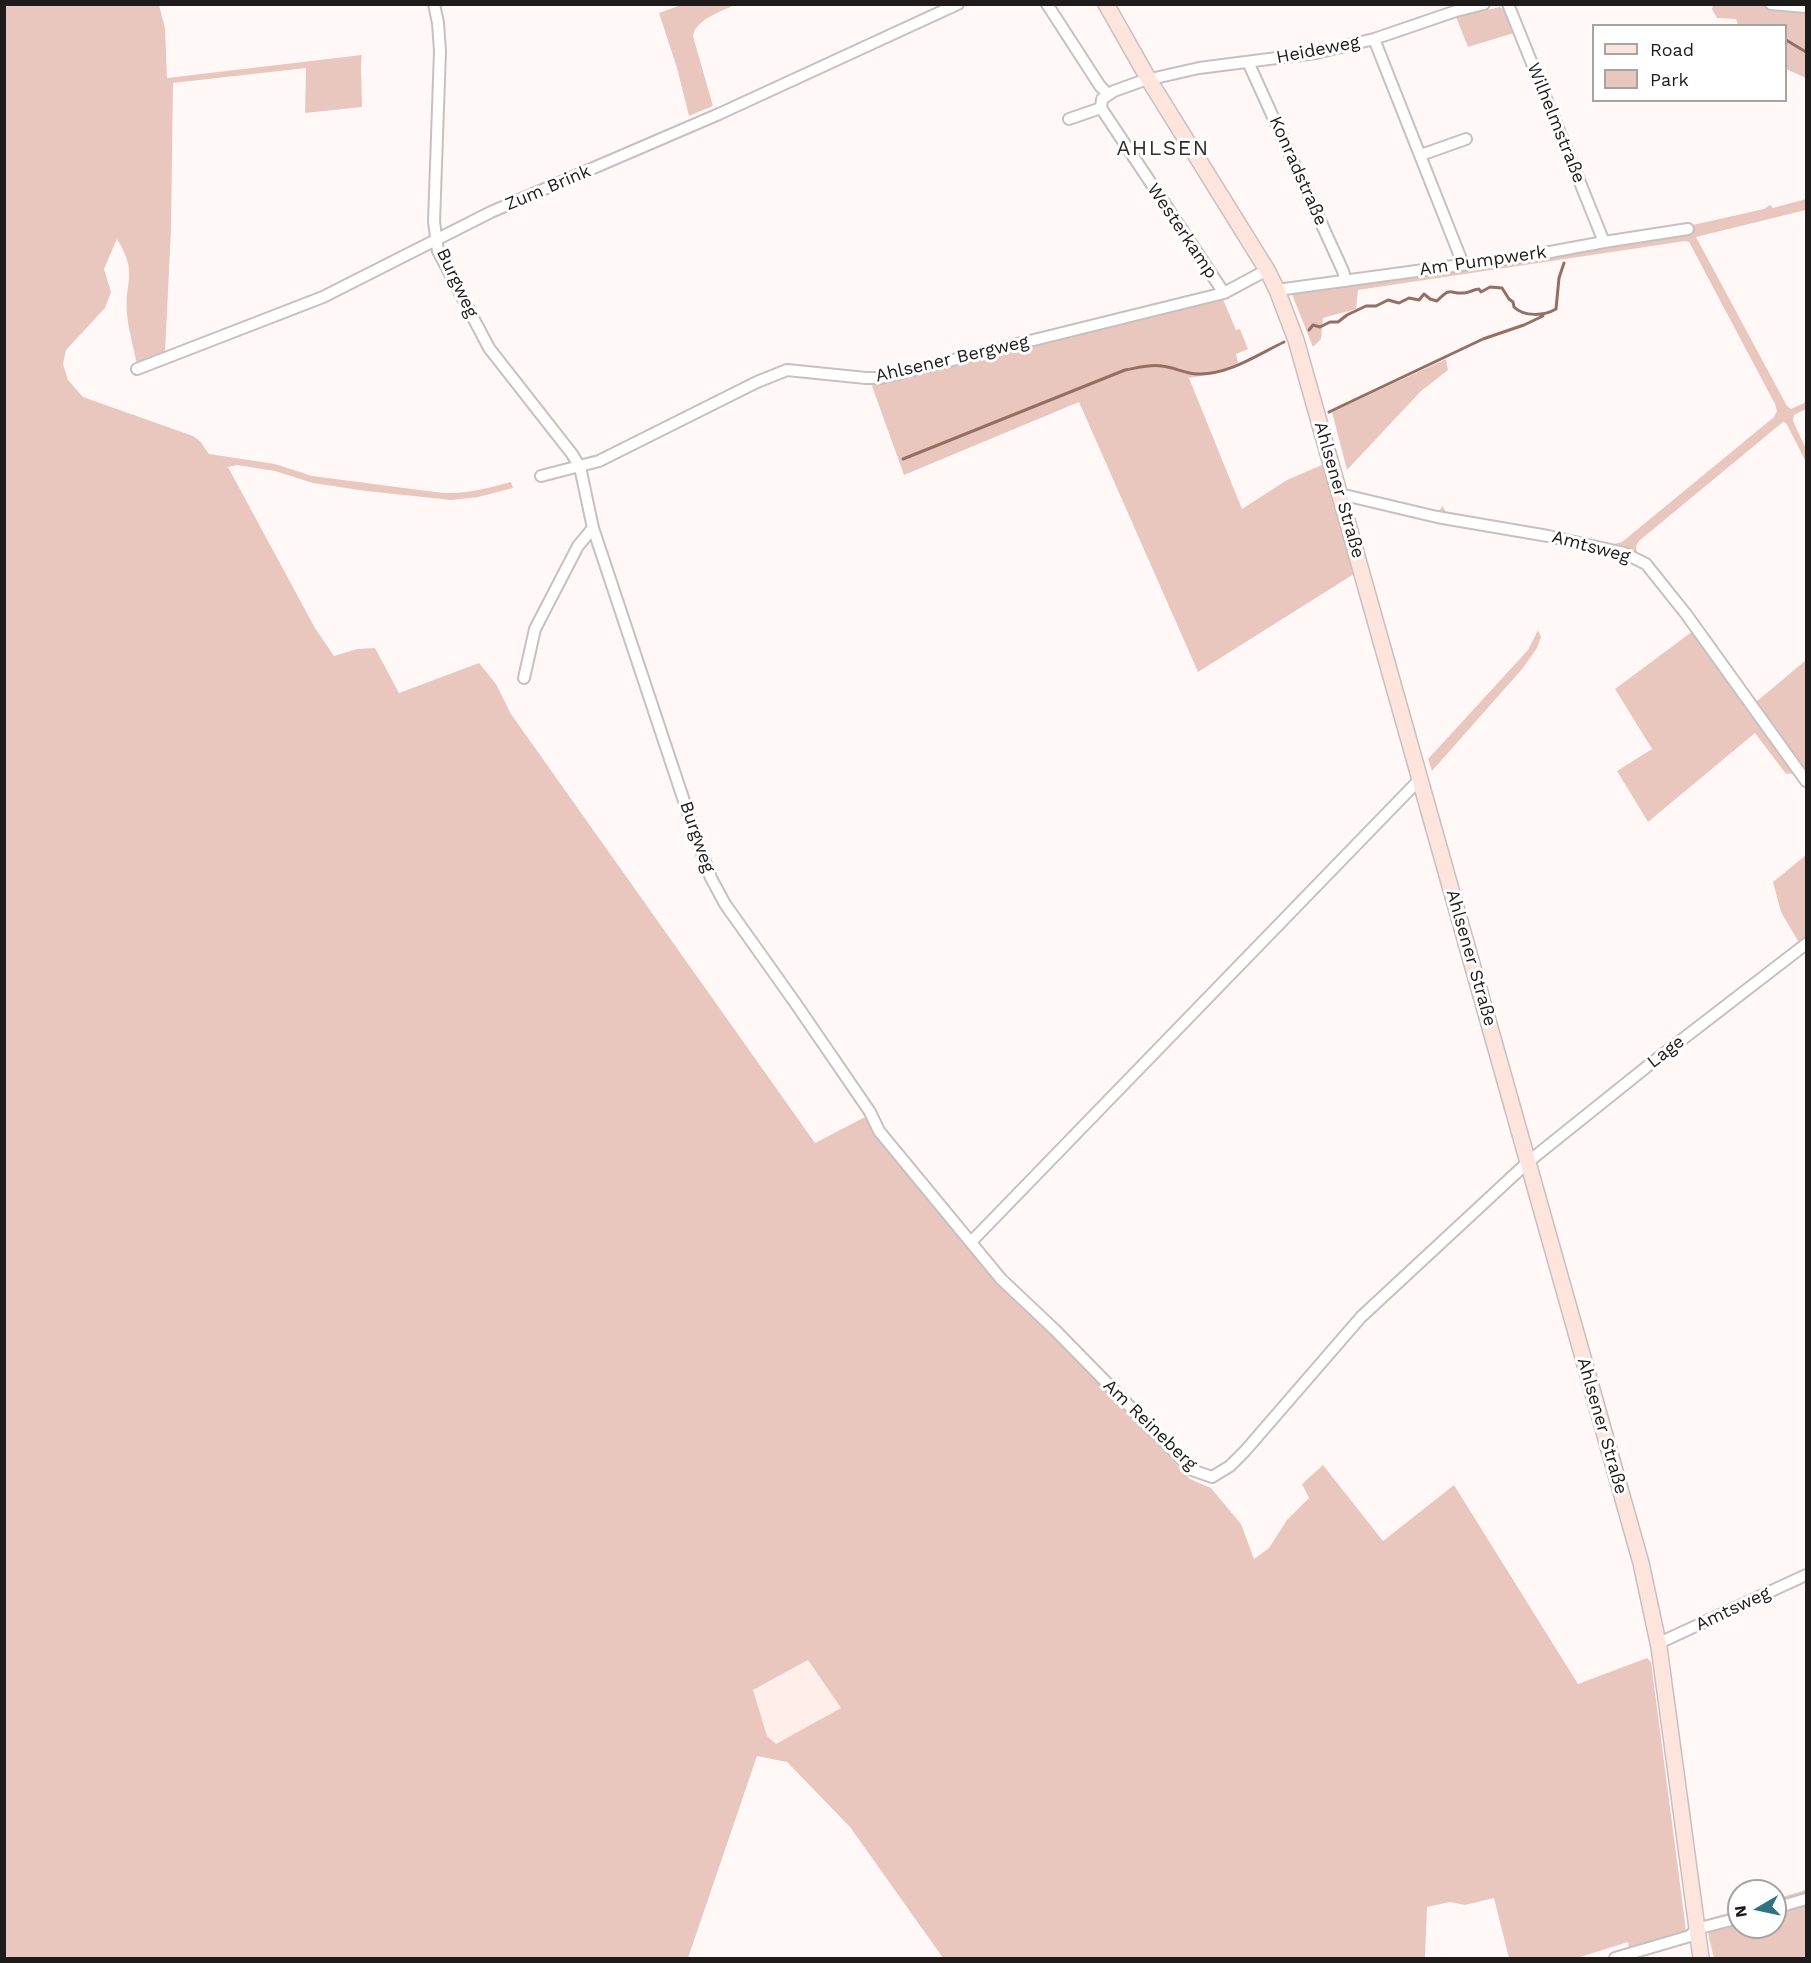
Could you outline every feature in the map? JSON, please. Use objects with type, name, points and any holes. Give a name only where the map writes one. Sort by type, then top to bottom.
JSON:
[{"type":"main road","name":"Ahlsener Straße","points":[[1106,4],[1149,80],[1267,270],[1296,340],[1641,1563],[1659,1643],[1701,1959]]},
{"type":"street","name":"Burgweg","points":[[434,4],[440,51],[434,222],[438,251],[489,348],[572,454],[580,468],[593,528],[711,878],[725,904],[870,1112]]},
{"type":"street","name":"Zum Brink","points":[[137,369],[323,297],[491,212],[719,114],[958,4]]},
{"type":"street","points":[[1047,4],[1100,86],[1108,94]]},
{"type":"street","name":"Heideweg","points":[[1149,80],[1199,68],[1317,53],[1374,39],[1456,8],[1484,4]]},
{"type":"street","name":"Wilhelmstraße","points":[[1508,4],[1604,242]]},
{"type":"street","points":[[1771,4],[1806,7]]},
{"type":"street","points":[[1374,39],[1463,264]]},
{"type":"street","name":"Konradstraße","points":[[1248,62],[1346,281]]},
{"type":"street","points":[[1069,119],[1101,108],[1102,99],[1108,94],[1149,80]]},
{"type":"street","name":"Westerkamp","points":[[1101,108],[1224,293]]},
{"type":"street","points":[[1421,155],[1467,139]]},
{"type":"street","name":"Am Pumpwerk","points":[[1277,290],[1534,255],[1688,229]]},
{"type":"street","name":"Ahlsener Bergweg","points":[[541,476],[580,468],[599,461],[757,382],[788,370],[880,378],[1224,293],[1267,270]]},
{"type":"street","name":"Amtsweg","points":[[1340,494],[1437,517],[1548,536],[1624,553],[1646,564],[1686,614],[1806,781]]},
{"type":"street","points":[[524,678],[535,629],[578,546],[593,528]]},
{"type":"street","points":[[971,1242],[1420,779]]},
{"type":"street","name":"Lage","points":[[1528,1162],[1806,944]]},
{"type":"street","name":"Am Reineberg","points":[[870,1112],[879,1131],[1001,1279],[1055,1330],[1192,1470],[1212,1477],[1230,1466],[1245,1451],[1361,1317],[1528,1162]]},
{"type":"street","name":"Amtsweg","points":[[1659,1643],[1806,1575]]},
{"type":"street","points":[[1787,1905],[1806,1899]]},
{"type":"street","points":[[1615,1959],[1690,1936],[1696,1929],[1727,1921]]},
{"type":"shaded area","points":[[808,1660],[842,1708],[776,1744],[767,1736],[753,1690]]},
{"type":"green space","points":[[5,5],[159,5],[165,28],[167,78],[362,55],[362,107],[305,113],[306,68],[173,83],[171,230],[165,353],[137,365],[127,315],[129,270],[124,251],[117,239],[104,269],[111,292],[105,308],[66,350],[63,364],[68,380],[83,397],[193,436],[200,441],[209,454],[275,464],[312,476],[443,493],[469,492],[511,482],[513,488],[478,497],[451,500],[366,491],[313,483],[275,471],[237,465],[228,467],[315,628],[334,656],[357,649],[375,648],[399,693],[479,663],[496,684],[511,714],[815,1143],[869,1115],[1053,1334],[1190,1479],[1211,1488],[1241,1524],[1254,1559],[1269,1548],[1287,1520],[1309,1498],[1302,1484],[1323,1465],[1383,1541],[1454,1485],[1578,1684],[1647,1658],[1651,1662],[1686,1930],[1679,1935],[1629,1951],[1628,1942],[1577,1958],[1509,1958],[1494,1898],[1465,1905],[1450,1902],[1427,1907],[1425,1958],[943,1958],[850,1827],[787,1762],[757,1756],[688,1958],[5,1958]],"holes":[[[808,1660],[841,1708],[776,1744],[767,1736],[753,1690]]]},
{"type":"green space","points":[[681,5],[734,5],[710,17],[695,30],[693,36],[713,106],[689,116],[677,68],[659,13]]},
{"type":"green space","points":[[1713,5],[1806,5],[1806,78],[1787,69],[1787,24],[1738,24],[1736,19],[1717,18],[1712,9]]},
{"type":"green space","points":[[1500,7],[1505,10],[1514,33],[1468,47],[1456,17]]},
{"type":"green space","points":[[1806,199],[1806,210],[1696,237],[1787,406],[1791,409],[1806,402],[1806,409],[1794,415],[1793,421],[1806,449],[1806,462],[1786,423],[1783,422],[1639,541],[1636,546],[1637,553],[1650,560],[1659,569],[1756,702],[1806,660],[1806,787],[1796,773],[1786,774],[1755,733],[1648,822],[1617,771],[1652,749],[1615,689],[1697,628],[1656,571],[1624,552],[1430,520],[1443,506],[1446,513],[1548,531],[1610,545],[1622,542],[1774,417],[1777,411],[1775,404],[1689,242],[1358,290],[1356,309],[1323,318],[1321,339],[1313,347],[1291,292],[1684,227],[1764,209],[1770,205],[1773,208]]},
{"type":"green space","points":[[1222,297],[1236,330],[1240,329],[1248,349],[1236,354],[1238,363],[1213,374],[1189,378],[1242,509],[1287,480],[1324,464],[1354,574],[1198,672],[1079,402],[904,475],[872,386],[874,383]]},
{"type":"green space","points":[[1446,359],[1448,370],[1421,391],[1347,470],[1332,412]]},
{"type":"green space","points":[[1538,630],[1541,637],[1537,648],[1523,668],[1432,771],[1428,759],[1528,650]]},
{"type":"green space","points":[[1806,855],[1806,942],[1801,946],[1781,912],[1773,882]]},
{"type":"green space","points":[[1806,1890],[1806,1958],[1714,1958],[1707,1919],[1727,1913],[1727,1939],[1787,1939],[1787,1896]]},
{"type":"waterway","points":[[1787,41],[1806,52]]},
{"type":"waterway","points":[[1309,330],[1313,325],[1320,327],[1330,322],[1338,322],[1366,306],[1376,306],[1388,300],[1399,303],[1409,298],[1419,300],[1424,294],[1437,301],[1448,292],[1466,293],[1479,289],[1481,292],[1490,287],[1502,288],[1513,302],[1514,307],[1523,313],[1546,313],[1556,309],[1559,278],[1564,263]]},
{"type":"waterway","points":[[1329,412],[1483,339],[1543,316]]},
{"type":"waterway","points":[[903,459],[1125,370],[1157,366],[1193,374],[1209,373],[1231,368],[1284,342]]},
{"type":"district","name":"AHLSEN","points":[[1163,149]]}]
